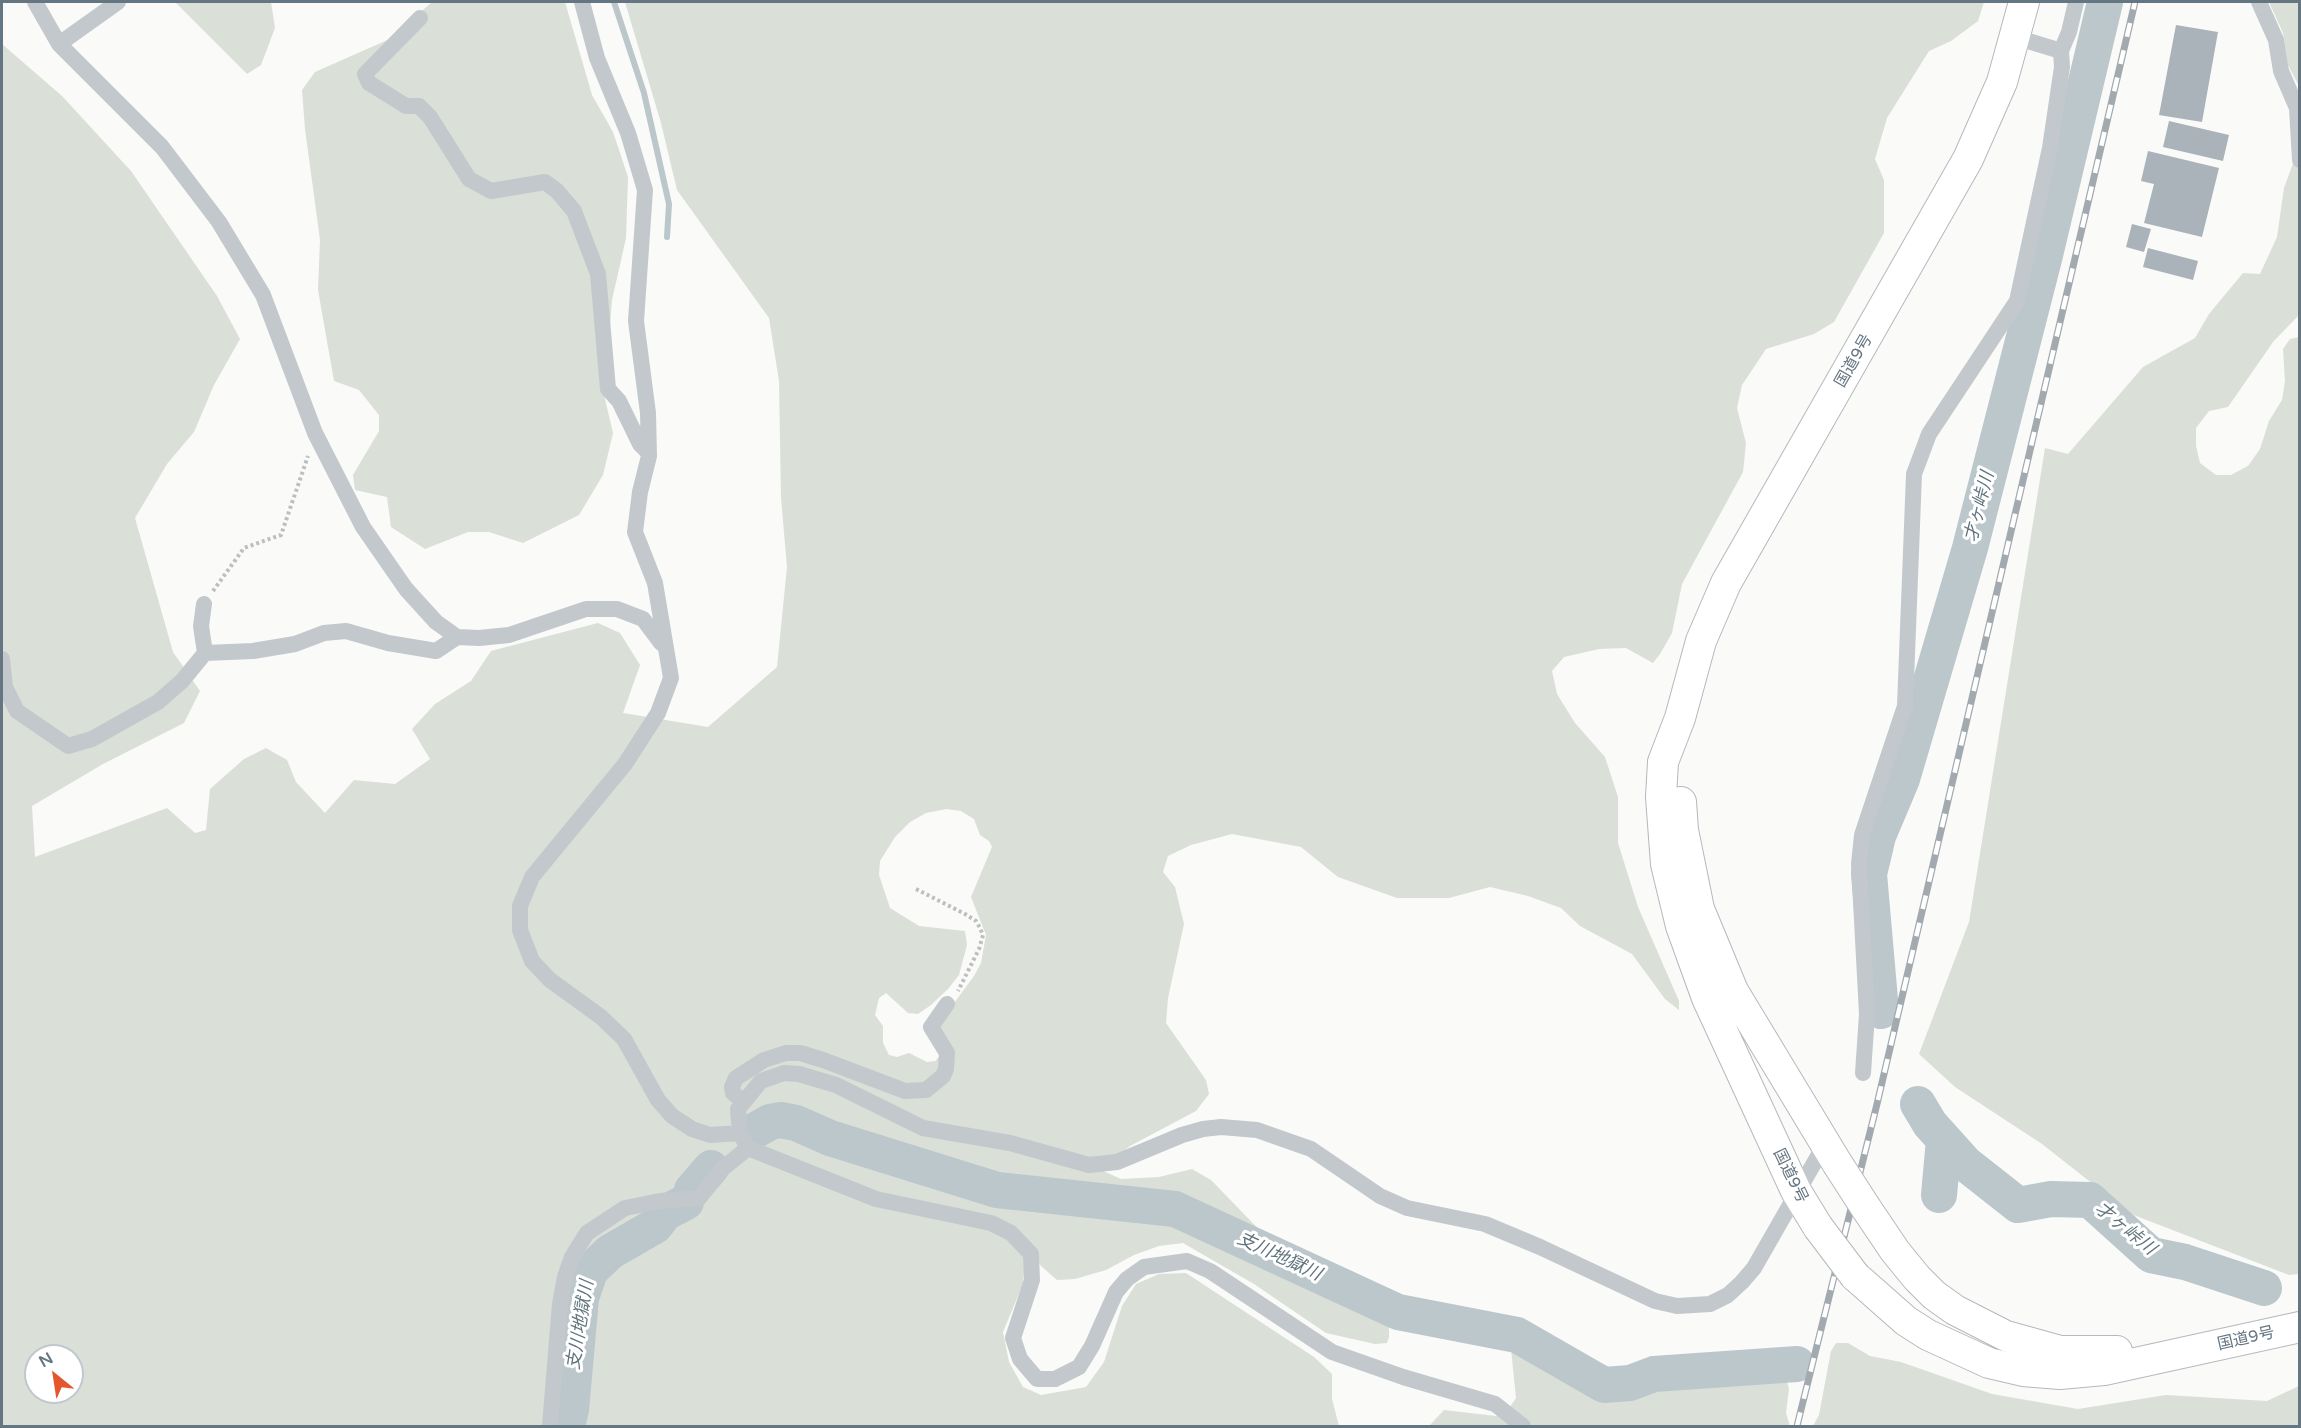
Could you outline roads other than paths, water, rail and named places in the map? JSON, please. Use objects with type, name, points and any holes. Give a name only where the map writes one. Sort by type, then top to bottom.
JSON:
[{"type":"highway","name":"国道9号","points":[[2024,2],[2002,82],[1968,159],[1726,583],[1701,641],[1680,718],[1663,762],[1661,797],[1666,864],[1681,926],[1707,998],[1796,1191],[1818,1227],[1855,1276],[1906,1321],[1928,1335],[1989,1363],[2023,1371],[2060,1374],[2104,1370],[2300,1327]]},
{"type":"highway","name":"国道9号","points":[[1680,718],[1678,767],[1683,830],[1699,909],[1732,991],[1866,1209],[1895,1251],[1934,1295],[1955,1310],[2006,1336],[2060,1351],[2192,1352]]},
{"type":"street","points":[[35,2],[59,44],[162,147],[219,222],[263,295],[315,433],[363,527],[406,589],[436,622],[458,637]]},
{"type":"street","points":[[59,44],[118,2]]},
{"type":"street","points":[[582,2],[597,58],[628,133],[645,190],[636,321],[648,413],[649,453],[640,492],[636,532],[654,583],[671,678],[658,713],[625,764],[532,877],[520,906],[520,930],[532,961],[550,980],[602,1017],[624,1039],[658,1100],[672,1116],[692,1129],[710,1135],[740,1133]]},
{"type":"street","points":[[1863,1072],[1867,1014],[1859,864],[1862,835],[1905,706],[1914,474],[1929,434],[2017,301],[2050,148],[2062,67],[2061,51],[2069,32],[2076,2]]},
{"type":"street","points":[[2259,2],[2276,40],[2281,71],[2297,108],[2300,160]]},
{"type":"street","points":[[420,18],[365,74],[369,83],[406,106],[419,106],[430,117],[469,179],[491,190],[545,182],[557,191],[574,211],[598,274],[608,389],[619,401],[640,444],[649,453]]},
{"type":"street","points":[[2015,37],[2061,51]]},
{"type":"street","points":[[2,659],[5,687],[17,711],[68,746],[92,739],[158,702],[182,681],[205,653],[201,626],[204,604]]},
{"type":"street","points":[[205,653],[253,651],[295,644],[324,633],[346,631],[388,643],[436,651],[458,637],[509,635],[586,609],[617,609],[643,619],[664,646]]},
{"type":"street","points":[[743,1101],[733,1094],[732,1087],[736,1078],[764,1060],[786,1053],[808,1055],[905,1091],[926,1090],[943,1076],[946,1069],[947,1053],[931,1027],[947,1004]]},
{"type":"street","points":[[1523,1426],[1495,1404],[1403,1377],[1332,1352],[1210,1270],[1187,1261],[1144,1267],[1127,1279],[1116,1292],[1092,1346],[1079,1367],[1055,1378],[1037,1379],[1020,1359],[1013,1338],[1032,1281],[1031,1254],[1011,1233],[991,1223],[876,1199],[748,1148],[740,1133],[738,1109],[761,1081],[784,1073],[799,1074],[836,1085],[923,1128],[1010,1143],[1089,1165],[1117,1162],[1182,1135],[1203,1130],[1221,1127],[1257,1130],[1311,1149],[1380,1196],[1407,1208],[1485,1224],[1656,1301],[1677,1306],[1710,1304],[1728,1295],[1742,1282],[1754,1268],[1796,1191],[1831,1153]]},
{"type":"street","points":[[550,1426],[560,1304],[565,1277],[572,1257],[587,1233],[625,1208],[660,1201],[699,1198],[722,1169],[748,1148]]},
{"type":"waterway","points":[[614,2],[644,93],[669,204],[667,237]]},
{"type":"waterway","name":"才ヶ峠川","points":[[1881,1011],[1869,874],[1878,836],[1902,779],[1970,548],[2045,255],[2105,2]]},
{"type":"waterway","name":"才ヶ峠川","points":[[1918,1104],[1930,1124],[1966,1164],[2018,1205],[2051,1199],[2090,1200],[2151,1255],[2185,1262],[2264,1288]]},
{"type":"waterway","name":"支川地獄川","points":[[756,1130],[770,1122],[781,1120],[796,1123],[830,1138],[997,1190],[1175,1209],[1398,1312],[1517,1335],[1604,1385],[1630,1383],[1654,1374],[1797,1364]]},
{"type":"waterway","name":"支川地獄川","points":[[1939,1195],[1944,1140]]},
{"type":"waterway","name":"支川地獄川","points":[[692,1190],[711,1168]]},
{"type":"waterway","name":"支川地獄川","points":[[567,1426],[571,1410],[581,1298],[590,1271],[610,1252],[655,1226],[665,1213],[686,1202]]},
{"type":"railway","points":[[1797,1426],[1877,1104],[2135,2]]}]
